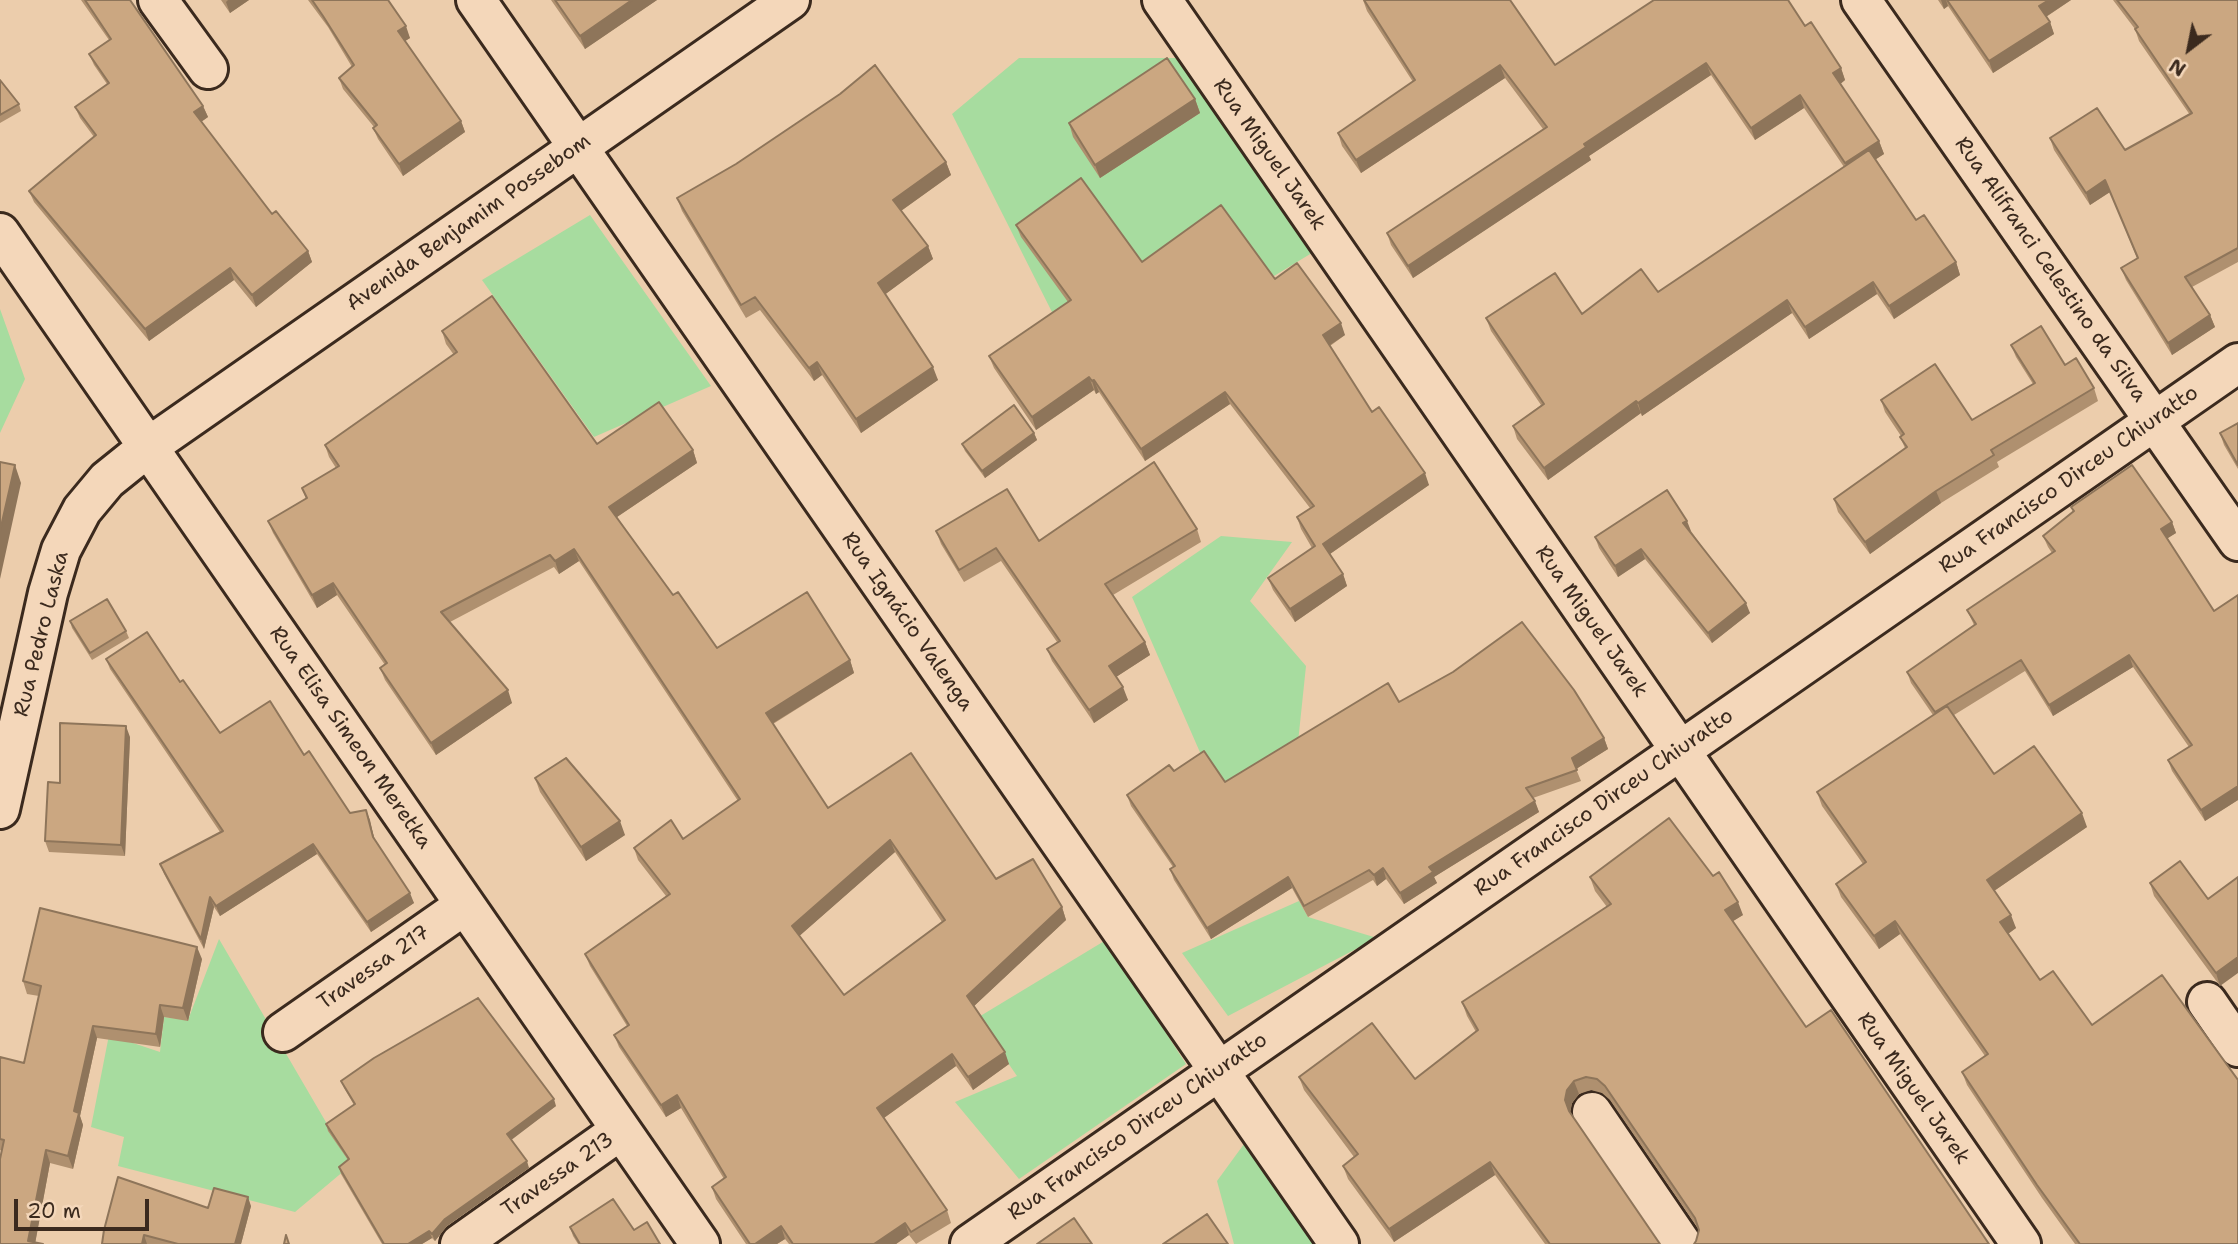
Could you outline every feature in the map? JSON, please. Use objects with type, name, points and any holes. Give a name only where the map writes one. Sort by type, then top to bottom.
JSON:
[{"type":"street","points":[[158,0],[208,69]]},
{"type":"street","name":"Rua Ignácio Valenga","points":[[476,0],[1339,1244]]},
{"type":"street","name":"Avenida Benjamim Possebom","points":[[148,447],[790,0]]},
{"type":"street","name":"Rua Miguel Jarek","points":[[1162,0],[2021,1244]]},
{"type":"street","name":"Rua Alifranci Celestino da Silva","points":[[1861,0],[2238,541]]},
{"type":"street","name":"Rua Elisa Simeon Meretka","points":[[0,233],[700,1244]]},
{"type":"street","name":"Rua Francisco Dirceu Chiuratto","points":[[970,1244],[2238,363]]},
{"type":"street","name":"Rua Pedro Laska","points":[[0,809],[5,758],[61,550],[82,510],[107,480],[148,447]]},
{"type":"street","name":"Travessa 217","points":[[283,1032],[465,905]]},
{"type":"street","points":[[2207,1002],[2238,1047]]},
{"type":"street","points":[[1592,1112],[1682,1244]]},
{"type":"street","name":"Travessa 213","points":[[460,1244],[621,1130]]},
{"type":"green space","points":[[1019,58],[1190,58],[1325,245],[1274,276],[1226,217],[1054,316],[952,114]]},
{"type":"green space","points":[[590,215],[711,386],[594,437],[482,280]]},
{"type":"green space","points":[[0,309],[25,379],[0,433]]},
{"type":"green space","points":[[1221,536],[1292,542],[1250,601],[1306,666],[1293,790],[1234,830],[1132,597]]},
{"type":"green space","points":[[1299,901],[1308,917],[1377,938],[1228,1016],[1182,953]]},
{"type":"green space","points":[[219,939],[351,1165],[295,1212],[118,1166],[124,1137],[91,1127],[109,1035],[160,1052],[164,1017],[188,1020]]},
{"type":"green space","points":[[1106,940],[1186,1064],[1019,1179],[955,1102],[1017,1076],[977,1018]]},
{"type":"green space","points":[[1244,1144],[1323,1244],[1234,1244],[1217,1181]]},
{"type":"building","points":[[85,0],[130,0],[203,106],[194,112],[272,214],[276,211],[308,251],[252,295],[230,268],[145,329],[29,191],[96,135],[75,107],[109,83],[89,54],[111,39]]},
{"type":"building","points":[[312,0],[388,0],[406,26],[398,31],[461,121],[399,164],[373,128],[377,125],[339,78],[354,65]]},
{"type":"building","points":[[555,0],[632,0],[580,36]]},
{"type":"building","points":[[1364,0],[1510,0],[1555,65],[1654,0],[1788,0],[1805,26],[1811,22],[1841,68],[1833,73],[1879,141],[1845,163],[1800,95],[1751,128],[1706,63],[1408,266],[1387,233],[1547,127],[1500,65],[1356,160],[1338,133],[1415,80]]},
{"type":"building","points":[[1947,0],[2049,0],[2039,6],[2050,22],[1989,61]]},
{"type":"building","points":[[2117,0],[2238,0],[2238,248],[2185,277],[2210,315],[2168,343],[2121,268],[2138,258],[2105,180],[2086,193],[2050,138],[2097,108],[2125,150],[2192,113],[2135,29],[2138,27]]},
{"type":"building","points":[[1167,58],[1195,99],[1095,165],[1069,123]]},
{"type":"building","points":[[875,65],[946,162],[893,200],[928,246],[878,283],[933,367],[856,419],[817,362],[809,368],[755,297],[741,305],[677,198],[736,164],[840,94]]},
{"type":"building","points":[[0,80],[19,104],[0,115]]},
{"type":"building","points":[[1869,150],[1916,220],[1924,215],[1956,262],[1889,306],[1873,282],[1805,327],[1787,300],[1638,403],[1636,401],[1544,468],[1513,426],[1544,404],[1486,318],[1555,273],[1582,314],[1641,269],[1658,292]]},
{"type":"building","points":[[1081,178],[1142,262],[1221,205],[1275,279],[1297,263],[1341,323],[1323,335],[1372,412],[1379,407],[1425,473],[1323,544],[1343,574],[1290,609],[1268,578],[1315,546],[1297,517],[1314,506],[1225,392],[1141,449],[1094,380],[1089,377],[1032,417],[989,356],[1071,300],[1016,225]]},
{"type":"building","points":[[492,296],[597,444],[659,402],[693,450],[609,507],[673,595],[678,592],[717,648],[807,592],[850,660],[766,713],[828,808],[911,753],[996,879],[1033,859],[1062,907],[967,996],[1005,1052],[968,1077],[952,1054],[877,1108],[947,1210],[911,1232],[905,1223],[874,1244],[793,1244],[781,1226],[755,1244],[750,1244],[712,1187],[726,1177],[677,1095],[661,1105],[614,1035],[629,1025],[585,954],[670,894],[634,848],[671,820],[683,839],[740,799],[574,549],[555,561],[550,555],[441,612],[508,690],[431,743],[380,668],[387,663],[333,583],[312,595],[268,521],[307,498],[302,488],[339,466],[325,445],[457,352],[442,331]],"holes":[[[890,840],[945,920],[844,995],[792,926]]]},
{"type":"building","points":[[2041,326],[2065,365],[2076,358],[2094,388],[1991,450],[1994,455],[1936,491],[1865,542],[1834,499],[1907,447],[1900,437],[1904,434],[1881,400],[1935,364],[1972,420],[2035,383],[2011,345]]},
{"type":"building","points":[[1014,405],[1034,433],[982,471],[962,444]]},
{"type":"building","points":[[2238,423],[2238,465],[2220,433]]},
{"type":"building","points":[[0,462],[15,465],[0,531]]},
{"type":"building","points":[[1154,462],[1197,529],[1105,584],[1145,642],[1109,666],[1123,687],[1089,710],[1047,649],[1060,641],[996,548],[959,570],[936,531],[1007,489],[1039,541]]},
{"type":"building","points":[[2132,465],[2172,522],[2161,529],[2214,611],[2238,595],[2238,786],[2201,810],[2168,760],[2192,745],[2129,655],[2049,705],[2021,660],[1935,712],[1907,672],[1976,624],[1967,610],[2055,551],[2043,536],[2074,511],[2071,507]]},
{"type":"building","points":[[1667,490],[1687,521],[1683,523],[1746,603],[1708,633],[1641,549],[1615,566],[1595,537]]},
{"type":"building","points":[[107,599],[126,631],[90,653],[70,621]]},
{"type":"building","points":[[1522,622],[1574,690],[1604,738],[1572,758],[1577,770],[1526,788],[1535,801],[1429,867],[1433,872],[1400,893],[1383,868],[1374,875],[1369,870],[1304,906],[1288,877],[1207,928],[1170,869],[1175,866],[1127,795],[1169,765],[1174,771],[1204,751],[1225,782],[1388,683],[1399,702],[1453,672]]},
{"type":"building","points":[[147,632],[180,682],[183,680],[220,733],[270,701],[304,755],[309,751],[350,813],[366,810],[373,837],[410,893],[367,922],[313,844],[216,906],[210,897],[201,939],[160,864],[223,831],[106,659]]},
{"type":"building","points":[[1947,706],[1994,774],[2034,746],[2082,813],[1987,880],[2011,915],[2000,922],[2040,980],[2053,971],[2092,1025],[2162,975],[2238,1080],[2238,1244],[2080,1244],[1962,1072],[1988,1054],[1895,921],[1874,936],[1836,884],[1866,862],[1817,792]]},
{"type":"building","points":[[60,723],[126,726],[121,845],[45,841],[48,782],[60,783]]},
{"type":"building","points":[[566,758],[620,821],[581,847],[535,778]]},
{"type":"building","points":[[1669,818],[1713,876],[1719,872],[1738,902],[1725,910],[1806,1027],[1831,1010],[1989,1244],[1694,1244],[1699,1230],[1695,1218],[1605,1086],[1597,1079],[1586,1077],[1574,1081],[1567,1090],[1565,1100],[1569,1111],[1660,1244],[1550,1244],[1490,1162],[1389,1229],[1343,1166],[1358,1154],[1299,1077],[1372,1023],[1415,1079],[1478,1030],[1462,1002],[1611,904],[1590,877]]},
{"type":"building","points":[[2180,861],[2208,899],[2238,877],[2238,957],[2216,973],[2150,883]]},
{"type":"building","points":[[40,908],[197,947],[183,1008],[160,1005],[156,1034],[93,1026],[74,1111],[79,1113],[68,1156],[46,1150],[28,1241],[43,1244],[0,1244],[0,1159],[4,1140],[0,1139],[0,1057],[24,1063],[41,986],[23,981]]},
{"type":"building","points":[[478,998],[554,1099],[507,1134],[527,1161],[445,1219],[432,1234],[429,1231],[408,1244],[384,1244],[339,1167],[349,1159],[326,1124],[355,1104],[341,1081],[374,1058]]},
{"type":"building","points":[[118,1177],[208,1208],[214,1188],[248,1197],[235,1244],[178,1244],[144,1235],[142,1244],[102,1244]]},
{"type":"building","points":[[613,1199],[634,1230],[647,1222],[660,1244],[580,1244],[570,1227]]},
{"type":"building","points":[[1207,1214],[1228,1244],[1163,1244]]},
{"type":"building","points":[[1074,1218],[1092,1244],[1037,1244]]}]
